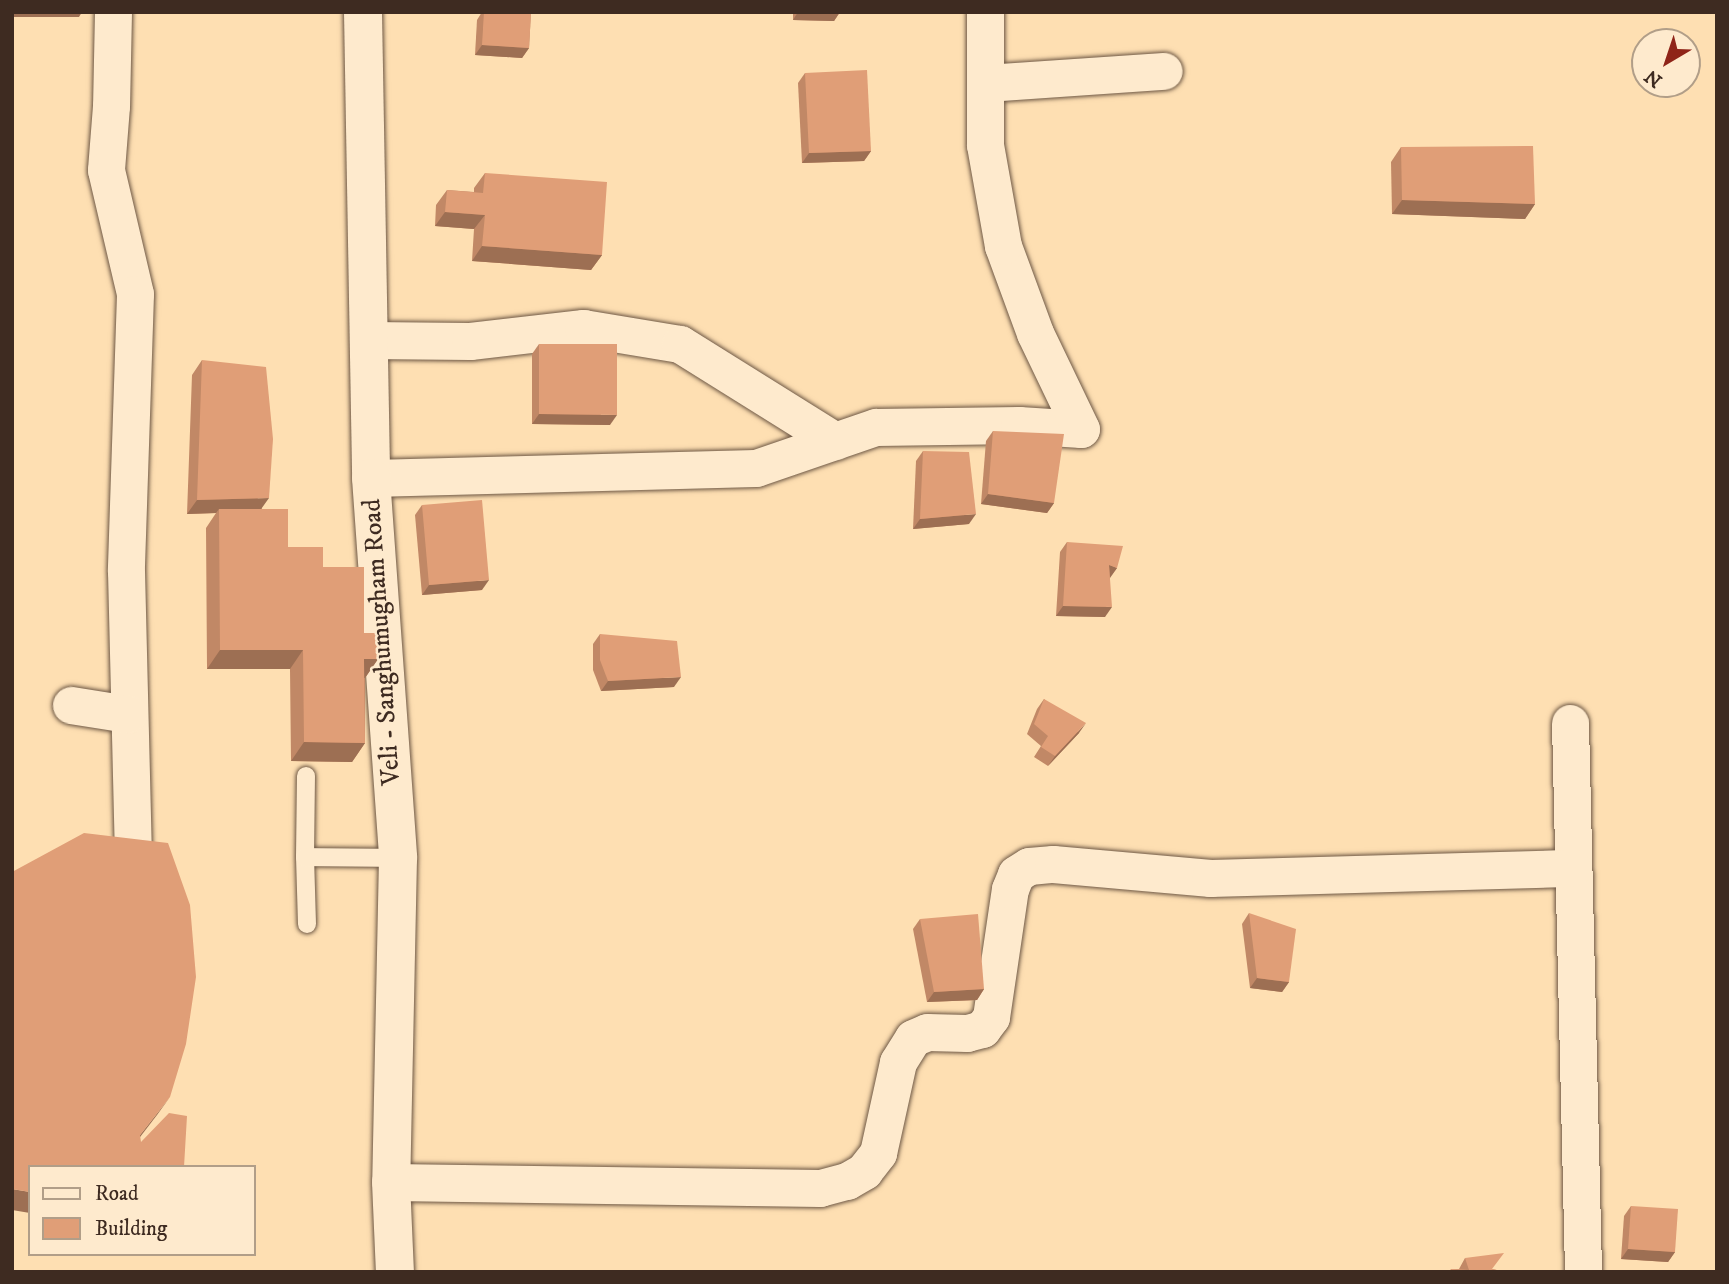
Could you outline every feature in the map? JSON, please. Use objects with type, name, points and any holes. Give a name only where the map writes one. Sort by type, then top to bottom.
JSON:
[{"type":"main road","name":"Veli - Sanghumugham Road","points":[[363,12],[371,478],[398,858],[391,1182],[395,1272]]},
{"type":"street","points":[[113,12],[111,106],[106,170],[135,294],[126,571],[135,926]]},
{"type":"street","points":[[371,478],[756,468],[876,427],[1019,425],[1081,429],[1035,333],[1003,246],[985,145],[985,12]]},
{"type":"street","points":[[986,83],[1164,71]]},
{"type":"street","points":[[369,340],[470,341],[583,328],[680,344],[835,442]]},
{"type":"street","points":[[71,705],[128,714]]},
{"type":"street","points":[[1570,723],[1583,1272]]},
{"type":"street","points":[[391,1182],[820,1188],[847,1181],[864,1171],[878,1153],[898,1062],[913,1038],[927,1032],[967,1032],[982,1029],[991,1017],[1010,889],[1016,874],[1029,866],[1052,864],[1210,878],[1573,868]]},
{"type":"lane","points":[[306,776],[307,924]]},
{"type":"lane","points":[[305,857],[398,858]]},
{"type":"building","points":[[484,12],[531,12],[529,48],[482,45]]},
{"type":"building","points":[[867,70],[871,151],[809,153],[805,73]]},
{"type":"building","points":[[1533,146],[1535,204],[1402,200],[1401,147]]},
{"type":"building","points":[[485,173],[607,182],[602,255],[482,246],[485,215],[445,212],[447,190],[483,193]]},
{"type":"building","points":[[539,344],[617,344],[617,415],[539,414]]},
{"type":"building","points":[[202,360],[266,367],[273,439],[269,498],[197,500]]},
{"type":"building","points":[[993,431],[1064,434],[1054,503],[988,494]]},
{"type":"building","points":[[923,451],[969,452],[976,514],[920,519]]},
{"type":"building","points":[[482,500],[489,580],[429,585],[422,505]]},
{"type":"building","points":[[219,509],[288,509],[288,547],[323,547],[323,567],[364,567],[364,633],[378,633],[378,659],[364,659],[365,743],[304,742],[303,650],[220,650]]},
{"type":"building","points":[[1067,542],[1123,546],[1117,568],[1109,565],[1112,607],[1063,606]]},
{"type":"building","points":[[600,634],[677,641],[681,677],[608,681],[600,660]]},
{"type":"building","points":[[1044,699],[1086,723],[1055,756],[1041,747],[1048,736],[1034,724]]},
{"type":"building","points":[[84,833],[168,843],[190,905],[196,977],[186,1044],[170,1097],[140,1135],[141,1142],[169,1113],[187,1116],[184,1165],[28,1165],[28,1192],[12,1189],[12,872]]},
{"type":"building","points":[[1249,913],[1296,929],[1289,982],[1257,978]]},
{"type":"building","points":[[978,914],[984,989],[934,992],[920,919]]},
{"type":"building","points":[[1631,1206],[1678,1209],[1675,1252],[1628,1249]]},
{"type":"building","points":[[1504,1253],[1492,1269],[1506,1272],[1452,1272],[1451,1269],[1469,1270],[1465,1258]]}]
